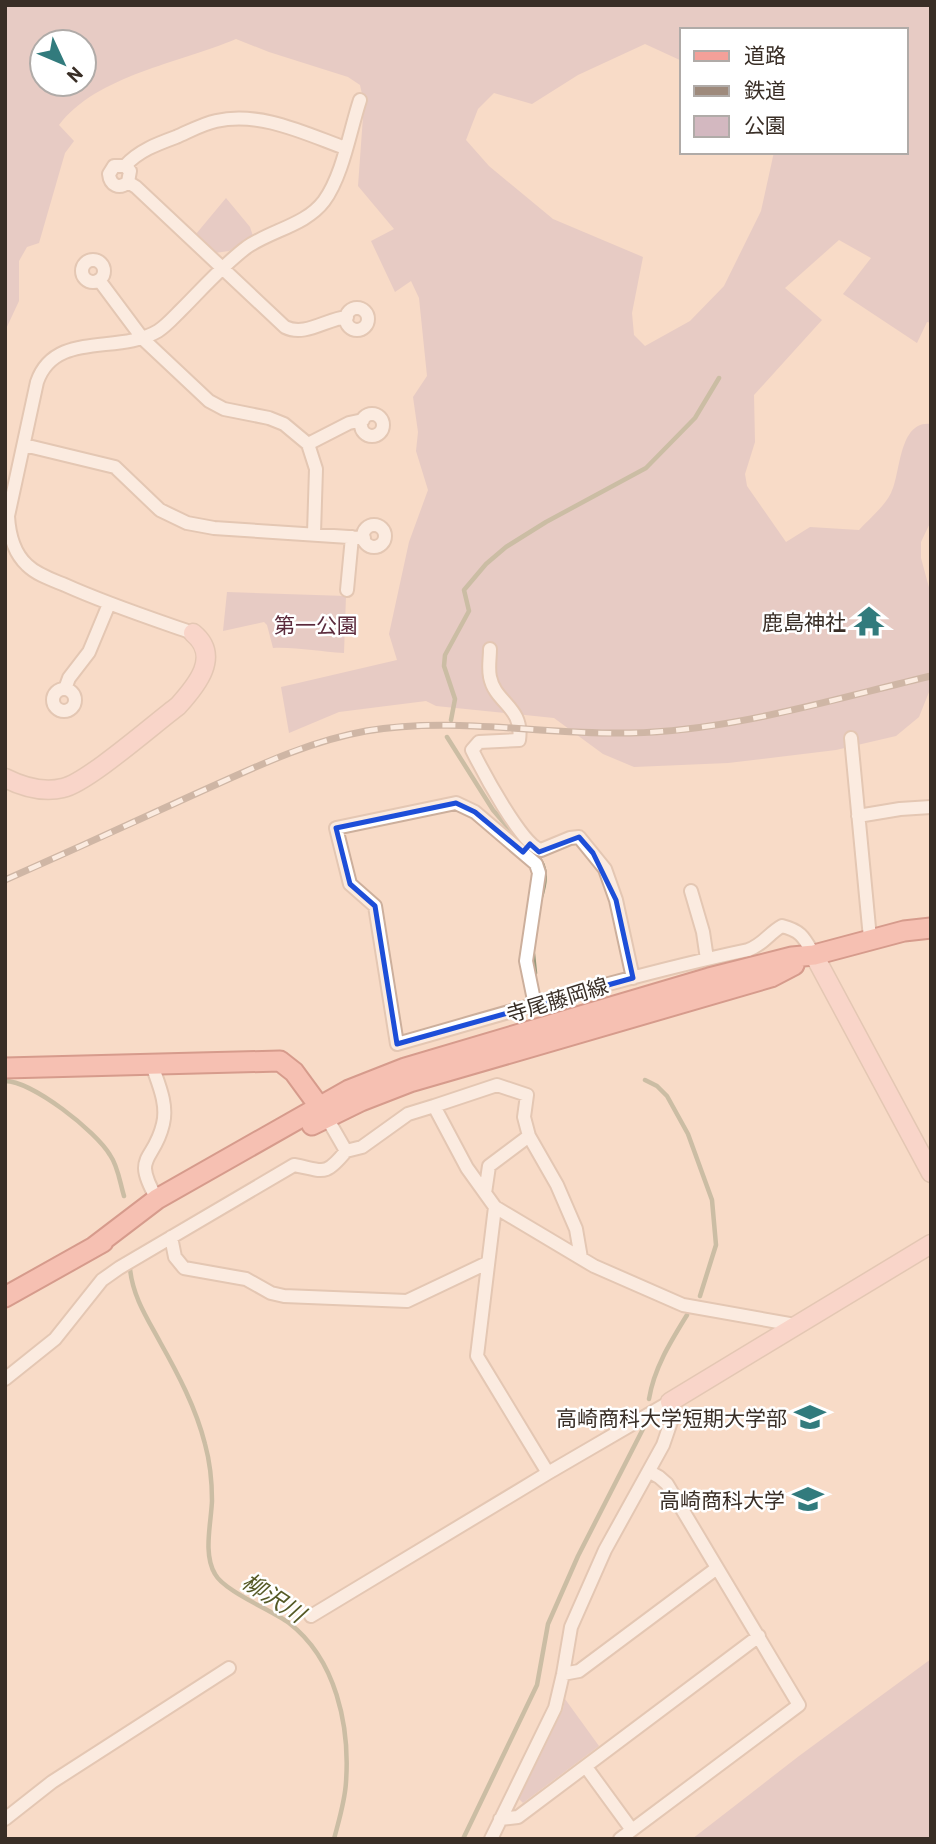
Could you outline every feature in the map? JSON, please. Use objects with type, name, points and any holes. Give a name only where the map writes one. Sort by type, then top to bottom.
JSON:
[{"type":"main road","name":"寺尾藤岡線","points":[[94,1247],[157,1199],[324,1112],[410,1082],[771,977],[814,955],[904,931],[931,928]]},
{"type":"main road","points":[[5,1068],[280,1061],[294,1072],[324,1112]]},
{"type":"main road","name":"寺尾藤岡線","points":[[5,1297],[324,1112]]},
{"type":"street","points":[[5,778],[17,784],[46,790],[66,788],[91,773],[178,706],[189,694],[206,661],[207,652],[203,641],[193,633],[109,604],[44,577],[28,567],[17,553],[9,532],[8,516],[37,382],[47,363],[68,349],[143,339],[160,330],[249,246],[306,218],[317,209],[333,186],[359,100]]},
{"type":"street","points":[[125,166],[131,175],[128,182],[118,186],[112,184],[109,177],[114,166],[125,166],[133,157],[157,144],[214,121],[239,117],[261,119],[345,148]]},
{"type":"street","points":[[128,182],[285,327],[293,331],[346,317]]},
{"type":"street","points":[[99,281],[143,339],[209,401],[224,409],[269,418],[284,424],[308,444],[316,469],[314,533]]},
{"type":"street","points":[[308,444],[349,423],[363,420]]},
{"type":"street","points":[[24,445],[115,467],[160,510],[177,520],[214,528],[358,538],[347,590]]},
{"type":"street","points":[[65,689],[69,678],[89,652],[109,604]]},
{"type":"street","points":[[490,649],[490,678],[517,715],[521,728],[519,740],[479,742],[472,750],[540,873],[526,961],[535,1005]]},
{"type":"street","points":[[851,738],[870,939]]},
{"type":"street","points":[[633,978],[616,900],[605,870],[579,838],[570,838],[541,850],[527,848],[475,811],[456,803],[336,828],[350,884],[375,906],[397,1044],[633,978],[748,950],[761,945],[773,931],[782,926],[795,929],[804,936],[931,1173]]},
{"type":"street","points":[[858,816],[900,808],[931,807]]},
{"type":"street","points":[[691,891],[703,932],[707,959]]},
{"type":"street","points":[[152,1065],[164,1103],[164,1122],[144,1166],[145,1178],[157,1199]]},
{"type":"street","points":[[5,1380],[55,1339],[102,1280],[170,1237],[294,1165],[318,1172],[328,1169],[346,1151],[362,1147],[408,1114],[497,1086],[527,1096],[524,1117],[529,1136],[567,1207],[576,1229],[581,1258]]},
{"type":"street","points":[[434,1106],[467,1168],[495,1207],[581,1258],[683,1305],[795,1325]]},
{"type":"street","points":[[324,1112],[346,1151]]},
{"type":"street","points":[[485,1193],[489,1166],[529,1136]]},
{"type":"street","points":[[495,1207],[477,1356],[548,1473]]},
{"type":"street","points":[[170,1237],[175,1257],[184,1268],[246,1279],[271,1293],[284,1296],[407,1301],[487,1263]]},
{"type":"street","points":[[311,1616],[931,1244]]},
{"type":"street","points":[[491,1839],[555,1707],[564,1674],[571,1626],[605,1550],[650,1472],[673,1421],[674,1407],[670,1402]]},
{"type":"street","points":[[621,1839],[799,1705],[667,1484],[650,1472]]},
{"type":"street","points":[[564,1674],[579,1671],[717,1568]]},
{"type":"street","points":[[500,1819],[518,1817],[759,1636]]},
{"type":"street","points":[[5,1819],[52,1782],[229,1668]]},
{"type":"street","points":[[586,1767],[632,1830]]},
{"type":"highlighted area","points":[[456,803],[475,812],[523,852],[530,844],[539,852],[579,837],[593,853],[616,900],[633,978],[397,1044],[375,906],[350,884],[336,828]]},
{"type":"green space","points":[[5,5],[931,5],[931,323],[927,322],[917,343],[843,294],[871,258],[839,240],[785,288],[822,320],[754,395],[755,442],[745,474],[747,486],[786,542],[810,527],[859,530],[891,493],[906,439],[920,425],[931,424],[931,521],[921,542],[921,558],[931,595],[931,687],[919,717],[896,736],[836,750],[728,763],[634,767],[603,754],[554,718],[436,706],[426,701],[339,712],[289,733],[281,687],[397,660],[389,634],[409,542],[428,490],[416,451],[418,432],[413,397],[427,376],[419,298],[411,281],[395,292],[371,241],[394,229],[358,186],[364,103],[360,85],[348,77],[236,39],[141,72],[98,92],[98,28],[28,28],[28,98],[89,98],[59,125],[74,141],[65,153],[39,243],[27,247],[19,261],[19,301],[5,331]],"holes":[[[680,28],[908,28],[908,154],[774,154],[761,211],[724,286],[690,321],[645,346],[634,335],[632,313],[643,257],[553,219],[489,166],[466,140],[478,109],[494,93],[532,104],[578,75],[645,44],[680,60]]]},
{"type":"green space","points":[[226,198],[250,227],[253,236],[229,251],[215,253],[196,234]]},
{"type":"green space","name":"第一公園","points":[[227,592],[346,596],[344,653],[273,648],[264,622],[223,631]]},
{"type":"green space","points":[[931,1659],[931,1839],[692,1839],[799,1756]]},
{"type":"green space","points":[[565,1699],[599,1746],[523,1803],[519,1799],[563,1709]]},
{"type":"waterway","points":[[451,720],[455,699],[444,666],[445,655],[469,611],[464,590],[486,564],[506,547],[546,522],[646,468],[695,418],[719,378]]},
{"type":"waterway","points":[[447,737],[493,810],[518,839]]},
{"type":"waterway","points":[[536,856],[544,871],[540,900]]},
{"type":"waterway","points":[[533,954],[535,973]]},
{"type":"waterway","points":[[645,1080],[657,1086],[667,1096],[688,1134],[712,1200],[716,1245],[700,1296]]},
{"type":"waterway","name":"柳沢川","points":[[5,1081],[17,1083],[46,1098],[91,1133],[113,1159],[124,1196]]},
{"type":"waterway","name":"柳沢川","points":[[130,1269],[137,1298],[186,1392],[205,1444],[212,1494],[209,1539],[211,1566],[228,1587],[289,1623],[305,1638],[329,1674],[337,1695],[347,1761],[342,1811],[334,1839]]},
{"type":"waterway","points":[[649,1399],[659,1366],[687,1315]]},
{"type":"waterway","points":[[463,1839],[537,1685],[548,1624],[578,1556],[645,1425]]},
{"type":"railway","points":[[5,880],[256,767],[299,749],[343,736],[366,731],[432,725],[597,733],[668,731],[744,720],[931,676]]},
{"type":"place","name":"鹿島神社","points":[[869,621]]},
{"type":"place","name":"高崎商科大学短期大学部","points":[[810,1417]]},
{"type":"place","name":"高崎商科大学","points":[[808,1499]]}]
